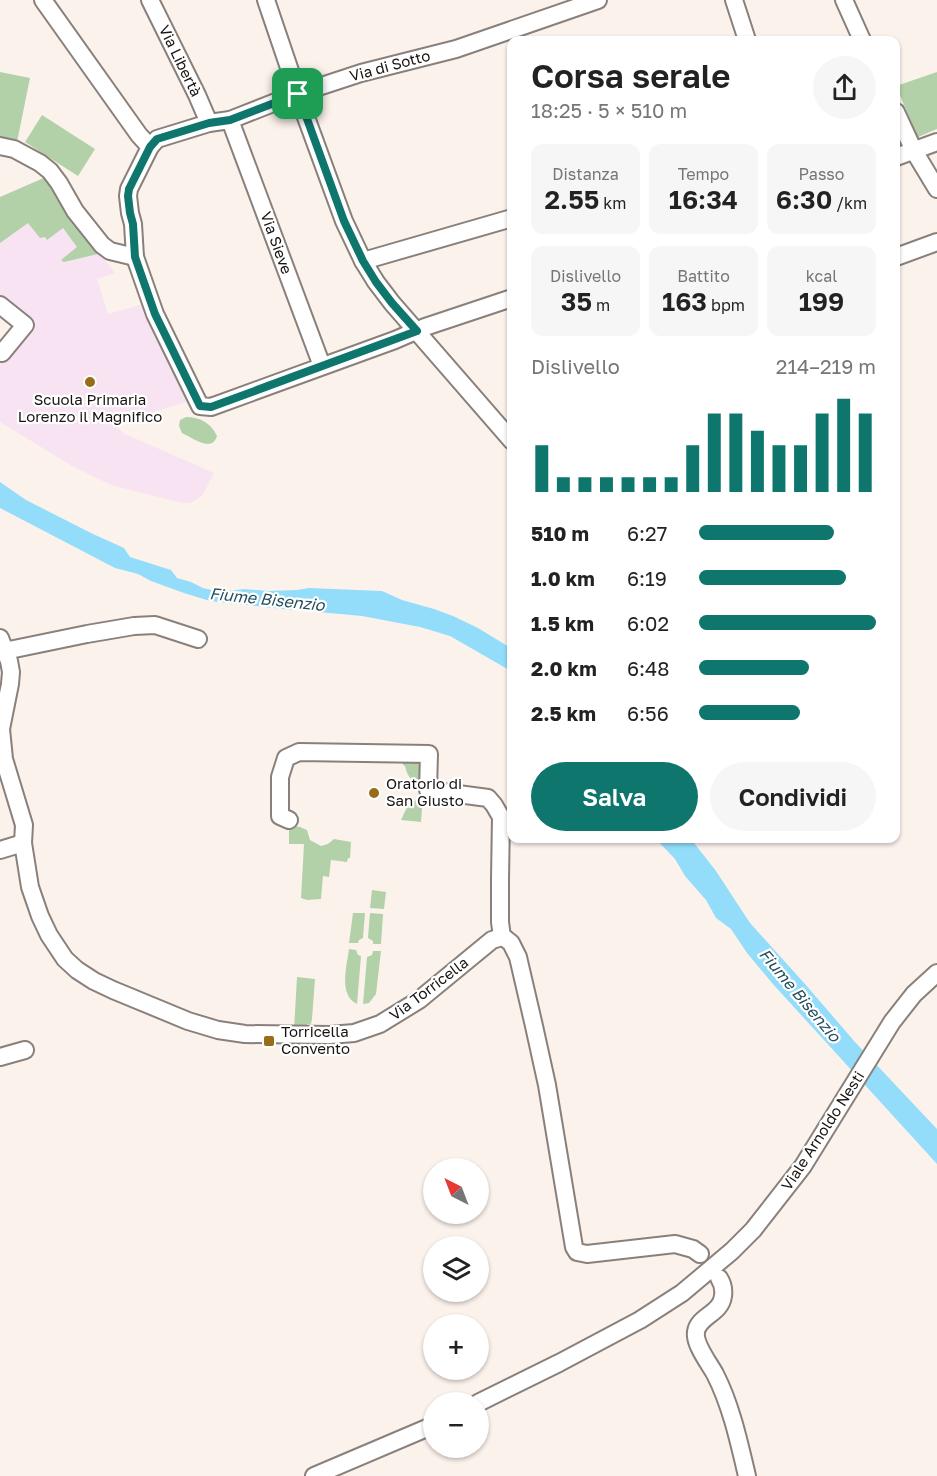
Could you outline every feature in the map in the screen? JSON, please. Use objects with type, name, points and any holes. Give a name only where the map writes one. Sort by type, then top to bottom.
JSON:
[{"type":"street","points":[[44,0],[139,135],[150,147],[129,189],[128,196],[135,257],[155,314],[200,406],[211,407],[507,300]]},
{"type":"street","name":"Via Libertà","points":[[150,0],[209,123]]},
{"type":"street","points":[[266,0],[344,221],[363,261],[392,303],[507,435]]},
{"type":"street","name":"Via di Sotto","points":[[150,147],[157,139],[209,123],[230,120],[361,73],[456,49],[598,0]]},
{"type":"street","points":[[734,0],[746,36]]},
{"type":"street","points":[[844,0],[860,36]]},
{"type":"street","name":"Via Sieve","points":[[230,120],[322,366]]},
{"type":"street","points":[[900,121],[914,151],[937,189]]},
{"type":"street","points":[[900,156],[937,142]]},
{"type":"street","points":[[0,146],[14,149],[50,171],[75,211],[102,245],[110,251],[135,257]]},
{"type":"street","points":[[363,261],[507,219]]},
{"type":"street","points":[[900,256],[937,242]]},
{"type":"street","points":[[0,305],[25,325],[2,353]]},
{"type":"street","points":[[2,647],[134,626],[155,625],[198,639]]},
{"type":"street","name":"Via Torricella","points":[[2,647],[9,661],[11,672],[1,729],[4,759],[24,825],[23,843],[30,887],[40,916],[56,947],[76,970],[94,981],[188,1021],[218,1030],[245,1034],[354,1034],[380,1024],[419,1000],[492,940],[502,937]]},
{"type":"street","points":[[289,820],[280,816],[280,777],[286,758],[299,752],[429,754],[428,790],[488,798],[501,817],[500,922],[502,937],[511,943],[518,957],[547,1085],[574,1247],[577,1252],[587,1254],[675,1244],[693,1249],[700,1254]]},
{"type":"street","points":[[0,850],[23,843]]},
{"type":"street","name":"Viale Arnoldo Nesti","points":[[489,1397],[625,1329],[662,1307],[702,1277],[753,1230],[803,1166],[892,1022],[914,994],[937,973]]},
{"type":"street","points":[[0,1057],[25,1050]]},
{"type":"street","points":[[719,1278],[724,1288],[722,1302],[696,1328],[696,1339],[726,1399],[747,1476]]},
{"type":"street","points":[[314,1476],[423,1430]]},
{"type":"shaded area","name":"Scuola Primaria Lorenzo il Magnifico","points":[[46,177],[73,220],[115,273],[97,279],[108,314],[143,304],[189,401],[115,424],[123,433],[214,473],[202,496],[190,503],[111,485],[72,466],[0,422],[0,363],[34,323],[0,295],[0,197]]},
{"type":"green space","points":[[0,72],[30,78],[17,142],[0,138]]},
{"type":"green space","points":[[937,72],[937,129],[918,137],[900,95],[900,85]]},
{"type":"green space","points":[[42,115],[95,149],[78,176],[25,142]]},
{"type":"green space","points":[[46,177],[98,254],[64,262],[61,260],[77,247],[63,228],[47,240],[45,237],[40,238],[28,223],[0,243],[0,197]]},
{"type":"green space","points":[[186,417],[196,418],[208,424],[215,431],[217,436],[215,441],[202,443],[182,433],[179,426],[180,420]]},
{"type":"green space","points":[[403,760],[425,761],[423,787],[409,776]]},
{"type":"green space","points":[[423,795],[421,822],[401,820],[408,805]]},
{"type":"green space","points":[[289,825],[307,830],[310,840],[321,846],[334,839],[351,842],[350,858],[347,862],[331,860],[329,877],[323,876],[321,899],[301,898],[304,844],[289,844]]},
{"type":"green space","points":[[372,890],[386,892],[384,909],[370,908]]},
{"type":"green space","points":[[353,913],[365,913],[363,938],[358,943],[349,943]]},
{"type":"green space","points":[[370,913],[383,914],[381,944],[373,944],[373,941],[368,938]]},
{"type":"green space","points":[[349,949],[356,950],[361,956],[357,1004],[347,994],[345,979]]},
{"type":"green space","points":[[373,951],[381,951],[376,994],[369,1003],[363,1004],[367,957],[372,955]]},
{"type":"green space","points":[[297,977],[315,979],[312,1019],[311,1024],[307,1024],[307,1031],[294,1030]]},
{"type":"water","name":"Fiume Bisenzio","points":[[0,482],[26,500],[124,548],[130,557],[171,570],[177,578],[220,592],[244,589],[268,591],[309,588],[382,591],[402,600],[453,616],[507,646],[507,669],[450,636],[420,627],[362,616],[318,612],[312,609],[294,607],[292,610],[210,601],[184,593],[138,574],[115,568],[0,508]]},
{"type":"water","name":"Fiume Bisenzio","points":[[660,843],[694,843],[716,871],[750,923],[855,1042],[937,1129],[937,1164],[772,983],[731,929],[716,918],[706,900],[685,876],[675,859]]},
{"type":"place","name":"Scuola Primaria Lorenzo il Magnifico","points":[[90,382]]},
{"type":"place","name":"Oratorio di San Giusto","points":[[374,793]]},
{"type":"place","name":"Torricella Convento","points":[[269,1041]]},
{"type":"route","points":[[298,94],[344,221],[363,261],[392,303],[417,331],[211,407],[200,406],[155,314],[135,257],[129,189],[150,147],[157,139],[209,123],[230,120],[298,94]]}]
